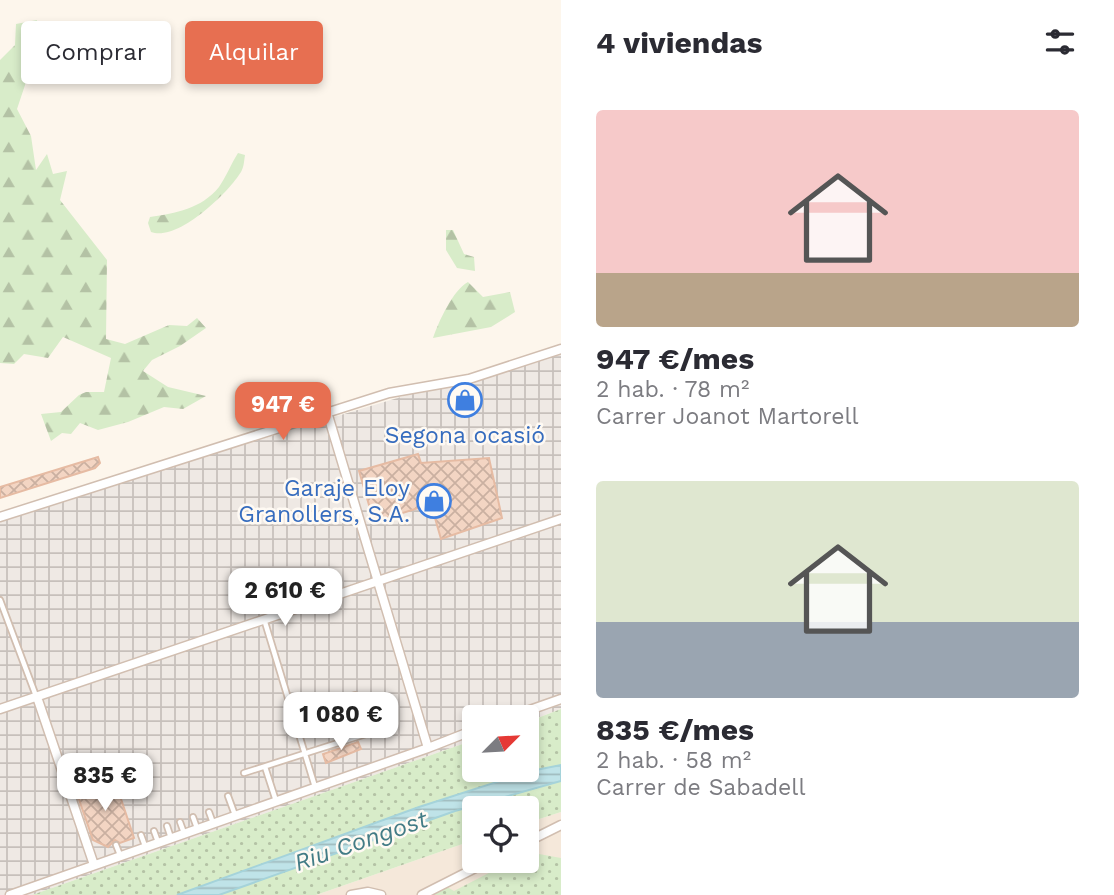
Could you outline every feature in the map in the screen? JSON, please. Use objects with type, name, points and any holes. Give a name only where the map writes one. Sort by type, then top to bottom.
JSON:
[{"type":"street","points":[[0,517],[389,393],[469,379],[561,349]]},
{"type":"street","points":[[327,412],[428,748]]},
{"type":"street","points":[[0,709],[561,519]]},
{"type":"street","points":[[37,696],[94,865]]},
{"type":"street","points":[[539,707],[561,699]]},
{"type":"street","points":[[10,895],[462,735]]},
{"type":"street","points":[[539,836],[561,825]]},
{"type":"street","points":[[422,895],[465,873]]},
{"type":"street","points":[[351,895],[368,892],[381,895]]},
{"type":"lane","points":[[0,600],[37,696]]},
{"type":"lane","points":[[264,619],[315,788]]},
{"type":"lane","points":[[244,773],[366,734],[355,695],[310,709]]},
{"type":"lane","points":[[265,767],[276,802]]},
{"type":"lane","points":[[228,796],[235,816]]},
{"type":"lane","points":[[209,812],[213,823]]},
{"type":"lane","points":[[193,817],[197,829]]},
{"type":"lane","points":[[180,822],[184,834]]},
{"type":"lane","points":[[167,826],[172,838]]},
{"type":"lane","points":[[154,831],[159,842]]},
{"type":"lane","points":[[141,835],[145,847]]},
{"type":"lane","points":[[116,845],[120,856]]},
{"type":"shaded area","points":[[561,349],[561,709],[539,717],[539,705],[462,705],[462,744],[32,895],[0,895],[0,517]]},
{"type":"shaded area","points":[[561,812],[561,895],[316,895],[462,844],[462,873],[539,873],[539,819]]},
{"type":"green space","points":[[21,23],[21,84],[25,84],[17,109],[31,136],[36,170],[47,154],[53,174],[67,171],[60,200],[107,260],[106,339],[125,344],[169,325],[187,326],[197,318],[206,328],[180,346],[152,360],[143,371],[168,387],[206,396],[183,409],[164,407],[128,422],[98,430],[80,423],[71,434],[62,433],[51,441],[41,414],[61,412],[86,392],[104,392],[111,358],[63,337],[48,358],[24,354],[14,364],[0,363],[0,60],[15,45],[16,24]]},
{"type":"green space","points":[[238,153],[245,155],[242,170],[214,203],[175,230],[151,232],[148,223],[150,217],[188,209],[212,194],[222,183]]},
{"type":"green space","points":[[446,230],[453,230],[464,254],[474,257],[475,271],[457,268],[446,250]]},
{"type":"green space","points":[[468,282],[483,297],[510,292],[515,312],[491,327],[433,338],[452,299]]},
{"type":"green space","points":[[561,709],[561,765],[539,769],[539,717]]},
{"type":"green space","points":[[462,744],[462,782],[497,782],[419,807],[177,895],[32,895]]},
{"type":"green space","points":[[561,781],[561,812],[539,819],[539,796],[508,796]]},
{"type":"green space","points":[[462,809],[462,844],[316,895],[219,895]]},
{"type":"green space","points":[[539,854],[561,858],[561,895],[431,895],[447,887],[454,891],[489,873],[539,873]]},
{"type":"water","name":"Riu Congost","points":[[561,765],[561,781],[508,796],[462,796],[462,809],[219,895],[177,895],[419,807],[497,782],[539,782],[539,769]]},
{"type":"building","points":[[418,454],[421,463],[489,458],[502,518],[441,539],[431,504],[374,522],[359,471]]},
{"type":"building","points":[[98,457],[100,463],[95,468],[0,498],[0,487]]},
{"type":"building","points":[[358,742],[361,749],[326,763],[323,754]]},
{"type":"building","points":[[114,778],[134,838],[120,843],[115,840],[108,847],[93,840],[76,791]]},
{"type":"place","name":"Segona ocasió","points":[[465,400]]},
{"type":"place","name":"Garaje Eloy Granollers, S.A.","points":[[434,501]]}]
